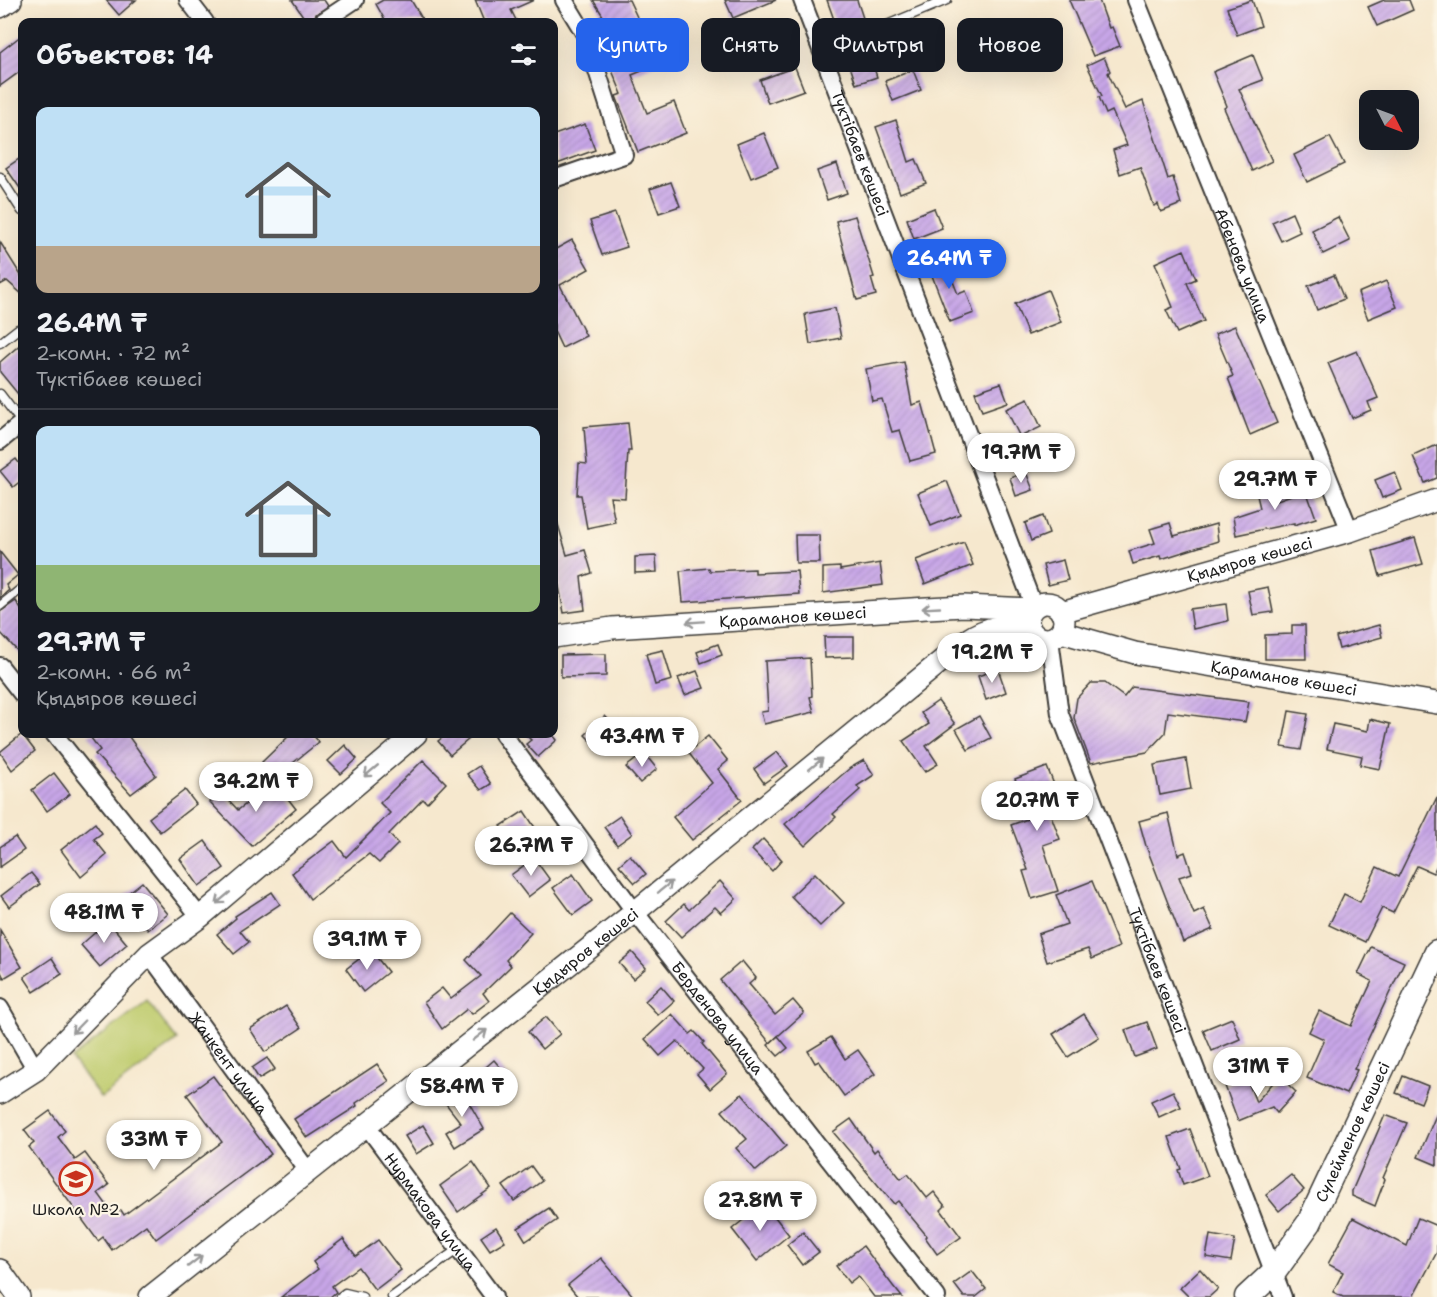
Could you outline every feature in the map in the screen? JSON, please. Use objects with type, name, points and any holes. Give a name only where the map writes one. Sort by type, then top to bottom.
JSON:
[{"type":"main road","name":"Сүлейменов көшесі","points":[[1247,1297],[1274,1272],[1309,1222],[1437,952]]},
{"type":"street","points":[[0,7],[11,0]]},
{"type":"street","points":[[188,0],[202,18]]},
{"type":"street","points":[[328,18],[355,0]]},
{"type":"street","points":[[558,178],[624,154],[586,36],[564,0]]},
{"type":"street","name":"Түктібаев көшесі","points":[[802,0],[812,26]]},
{"type":"street","name":"Абенова улица","points":[[1136,0],[1350,531]]},
{"type":"street","name":"Түктібаев көшесі","points":[[829,72],[1032,615]]},
{"type":"street","points":[[0,441],[18,426]]},
{"type":"street","name":"Қыдыров көшесі","points":[[1057,628],[1437,500]]},
{"type":"street","points":[[1046,603],[1057,607],[1057,628],[1038,638],[1032,615],[1046,603]]},
{"type":"street","points":[[964,606],[972,621],[967,640]]},
{"type":"street","name":"Қараманов көшесі","points":[[558,636],[612,628],[964,606],[1032,615]]},
{"type":"street","name":"Қыдыров көшесі","points":[[150,1297],[635,912],[967,640],[996,626],[1012,626],[1032,615]]},
{"type":"street","name":"Түктібаев көшесі","points":[[1057,628],[1060,714],[1283,1297]]},
{"type":"street","name":"Қараманов көшесі","points":[[1057,628],[1135,653],[1437,703]]},
{"type":"street","points":[[0,666],[18,689]]},
{"type":"street","points":[[57,738],[200,917]]},
{"type":"street","points":[[0,1093],[36,1070],[149,954],[200,917],[411,738]]},
{"type":"street","name":"Берденова улица","points":[[506,738],[635,912],[937,1297]]},
{"type":"street","name":"Жанкент улица","points":[[149,954],[308,1171]]},
{"type":"street","points":[[0,1008],[36,1070]]},
{"type":"street","name":"Нурмакова улица","points":[[366,1125],[494,1297]]},
{"type":"street","points":[[0,1270],[20,1297]]},
{"type":"lane","points":[[904,18],[947,0]]},
{"type":"lane","points":[[0,177],[18,205]]},
{"type":"lane","points":[[0,343],[18,329]]},
{"type":"lane","points":[[0,394],[18,418]]},
{"type":"lane","points":[[0,606],[18,591]]},
{"type":"lane","points":[[392,1297],[458,1249]]},
{"type":"lane","points":[[340,1297],[345,1293],[362,1297]]},
{"type":"green space","points":[[147,1001],[177,1040],[101,1098],[71,1059]]},
{"type":"building","points":[[106,0],[136,0],[119,15]]},
{"type":"building","points":[[292,0],[324,0],[328,6],[314,18],[304,18]]},
{"type":"building","points":[[383,0],[411,0],[422,18],[384,18],[376,4]]},
{"type":"building","points":[[475,0],[534,0],[511,10],[515,18],[482,18]]},
{"type":"building","points":[[593,0],[629,0],[637,18],[598,18],[603,16]]},
{"type":"building","points":[[725,0],[776,0],[733,18]]},
{"type":"building","points":[[827,0],[857,0],[863,18],[833,18]]},
{"type":"building","points":[[1069,0],[1099,0],[1109,28],[1112,27],[1120,46],[1093,56]]},
{"type":"building","points":[[1252,0],[1261,26],[1237,35],[1227,8]]},
{"type":"building","points":[[1384,0],[1409,0],[1413,10],[1377,26],[1368,7]]},
{"type":"building","points":[[18,38],[18,73],[0,86],[0,52]]},
{"type":"building","points":[[1253,55],[1263,80],[1239,89],[1272,161],[1252,171],[1224,108],[1227,106],[1213,72]]},
{"type":"building","points":[[1104,57],[1110,71],[1108,73],[1125,109],[1143,101],[1168,179],[1173,177],[1181,204],[1161,212],[1158,204],[1154,206],[1140,167],[1120,174],[1113,150],[1127,145],[1112,111],[1106,114],[1099,97],[1102,96],[1087,65]]},
{"type":"building","points":[[613,72],[639,72],[632,75],[647,113],[674,102],[686,133],[638,152],[616,96],[622,94]]},
{"type":"building","points":[[782,72],[797,72],[804,90],[768,103],[760,80]]},
{"type":"building","points":[[852,72],[875,72],[877,77],[856,84]]},
{"type":"building","points":[[914,72],[921,90],[893,101],[885,81]]},
{"type":"building","points":[[896,120],[909,162],[916,159],[926,183],[900,193],[876,127]]},
{"type":"building","points":[[585,124],[595,150],[558,164],[558,134]]},
{"type":"building","points":[[764,133],[778,167],[751,178],[737,144]]},
{"type":"building","points":[[1330,137],[1344,164],[1307,182],[1294,155]]},
{"type":"building","points":[[18,160],[18,185],[6,168]]},
{"type":"building","points":[[837,164],[847,193],[827,200],[817,171]]},
{"type":"building","points":[[671,182],[680,206],[659,213],[650,189]]},
{"type":"building","points":[[934,208],[942,228],[914,239],[907,219]]},
{"type":"building","points":[[615,213],[627,247],[602,255],[590,221]]},
{"type":"building","points":[[1292,213],[1300,232],[1281,241],[1272,222]]},
{"type":"building","points":[[855,216],[874,277],[871,278],[876,295],[857,300],[836,221]]},
{"type":"building","points":[[1338,217],[1350,241],[1323,254],[1312,230]]},
{"type":"building","points":[[572,240],[589,269],[560,285],[586,336],[562,348],[558,340],[558,248]]},
{"type":"building","points":[[0,242],[18,271],[18,291],[7,281],[0,285]]},
{"type":"building","points":[[1184,250],[1196,279],[1187,283],[1204,321],[1177,333],[1166,310],[1173,307],[1155,263]]},
{"type":"building","points":[[942,254],[958,294],[966,291],[974,313],[950,322],[926,260]]},
{"type":"building","points":[[1334,275],[1344,299],[1317,310],[1308,286]]},
{"type":"building","points":[[1386,281],[1397,307],[1368,319],[1358,293]]},
{"type":"building","points":[[1048,290],[1061,322],[1028,335],[1015,304]]},
{"type":"building","points":[[835,308],[841,338],[810,344],[805,314]]},
{"type":"building","points":[[1235,326],[1277,423],[1250,435],[1228,378],[1233,376],[1215,334]]},
{"type":"building","points":[[18,346],[18,394],[0,372],[0,362]]},
{"type":"building","points":[[1357,351],[1378,398],[1368,402],[1371,410],[1352,418],[1328,363]]},
{"type":"building","points":[[904,362],[912,405],[922,402],[936,454],[910,461],[900,430],[892,432],[882,399],[872,401],[866,369]]},
{"type":"building","points":[[1001,383],[1008,402],[982,411],[975,392]]},
{"type":"building","points":[[1028,399],[1041,427],[1020,437],[1006,409]]},
{"type":"building","points":[[628,423],[631,451],[628,451],[625,498],[610,497],[615,522],[587,528],[581,495],[577,495],[579,463],[587,464],[584,427]]},
{"type":"building","points":[[1437,445],[1437,478],[1425,483],[1413,456]]},
{"type":"building","points":[[16,459],[18,483],[13,487],[0,471]]},
{"type":"building","points":[[1026,472],[1033,490],[1016,496],[1010,478]]},
{"type":"building","points":[[1395,472],[1402,490],[1382,498],[1375,480]]},
{"type":"building","points":[[947,481],[960,514],[931,526],[918,493]]},
{"type":"building","points":[[1272,482],[1277,500],[1306,490],[1316,518],[1294,525],[1294,523],[1236,535],[1233,517],[1260,508],[1255,487]]},
{"type":"building","points":[[1043,516],[1049,534],[1031,541],[1025,523]]},
{"type":"building","points":[[1170,523],[1174,536],[1216,524],[1218,541],[1161,559],[1160,556],[1133,564],[1129,551],[1155,543],[1150,529]]},
{"type":"building","points":[[558,524],[567,555],[585,550],[592,573],[581,577],[585,610],[564,613],[558,581]]},
{"type":"building","points":[[795,535],[819,535],[820,563],[796,563]]},
{"type":"building","points":[[1415,538],[1423,564],[1380,576],[1373,551]]},
{"type":"building","points":[[964,542],[973,565],[925,584],[916,560]]},
{"type":"building","points":[[0,552],[18,575],[6,585],[9,590],[0,598]]},
{"type":"building","points":[[656,556],[657,572],[635,573],[635,557]]},
{"type":"building","points":[[1063,560],[1068,580],[1048,585],[1043,565]]},
{"type":"building","points":[[880,563],[883,585],[823,593],[823,568],[840,567],[840,570]]},
{"type":"building","points":[[709,568],[710,571],[755,569],[755,573],[797,571],[799,594],[683,602],[680,571]]},
{"type":"building","points":[[1268,587],[1273,612],[1253,615],[1248,591]]},
{"type":"building","points":[[16,601],[18,604],[18,652],[0,632],[0,612]]},
{"type":"building","points":[[1226,604],[1228,621],[1193,629],[1190,609]]},
{"type":"building","points":[[1292,625],[1305,625],[1306,659],[1265,659],[1265,635],[1292,634]]},
{"type":"building","points":[[1379,625],[1382,637],[1339,649],[1336,637]]},
{"type":"building","points":[[824,637],[854,637],[854,657],[825,658]]},
{"type":"building","points":[[718,644],[722,655],[701,663],[697,652]]},
{"type":"building","points":[[663,650],[672,680],[655,685],[646,654]]},
{"type":"building","points":[[606,654],[606,676],[561,677],[561,655]]},
{"type":"building","points":[[810,658],[812,696],[810,697],[814,712],[764,724],[761,712],[768,711],[765,661]]},
{"type":"building","points":[[998,669],[1006,692],[986,700],[978,676]]},
{"type":"building","points":[[697,671],[704,688],[685,695],[678,678]]},
{"type":"building","points":[[1091,683],[1105,683],[1124,697],[1132,687],[1249,702],[1245,722],[1168,712],[1165,733],[1147,752],[1091,763],[1074,718],[1077,698]]},
{"type":"building","points":[[938,701],[955,724],[926,746],[938,764],[925,772],[903,741],[929,724],[921,713]]},
{"type":"building","points":[[1289,711],[1308,714],[1301,750],[1282,747]]},
{"type":"building","points":[[605,716],[619,731],[600,750],[585,735]]},
{"type":"building","points":[[979,716],[991,738],[968,750],[956,729]]},
{"type":"building","points":[[1370,719],[1390,724],[1380,769],[1360,765],[1362,756],[1327,749],[1333,724],[1368,731]]},
{"type":"building","points":[[708,736],[728,761],[718,769],[742,800],[692,840],[673,817],[712,783],[688,752]]},
{"type":"building","points":[[18,737],[25,738],[35,751],[12,770],[0,752]]},
{"type":"building","points":[[91,738],[130,738],[156,775],[131,794],[95,754],[100,750]]},
{"type":"building","points":[[287,738],[316,738],[319,742],[288,767],[294,773],[283,784],[262,762]]},
{"type":"building","points":[[442,738],[470,738],[450,755],[438,741]]},
{"type":"building","points":[[529,738],[555,738],[557,740],[538,757],[526,744],[531,740]]},
{"type":"building","points":[[345,745],[357,759],[341,774],[328,761]]},
{"type":"building","points":[[777,752],[788,766],[764,783],[754,769]]},
{"type":"building","points":[[644,753],[657,769],[640,783],[626,767]]},
{"type":"building","points":[[1186,759],[1191,789],[1160,795],[1154,765]]},
{"type":"building","points":[[423,760],[446,783],[427,803],[423,799],[389,834],[398,844],[379,863],[369,854],[310,899],[292,873],[334,841],[346,857],[390,813],[380,803]]},
{"type":"building","points":[[864,760],[874,775],[857,786],[860,790],[833,814],[836,817],[805,846],[785,824],[850,768]]},
{"type":"building","points":[[479,766],[491,784],[481,790],[467,774]]},
{"type":"building","points":[[1047,767],[1057,792],[1044,797],[1060,839],[1043,845],[1058,891],[1032,899],[1023,871],[1028,870],[1011,825],[1030,818],[1015,779]]},
{"type":"building","points":[[54,773],[70,794],[47,811],[32,790]]},
{"type":"building","points":[[275,782],[296,809],[252,846],[210,802],[221,792],[238,810]]},
{"type":"building","points":[[185,790],[196,804],[160,832],[149,818]]},
{"type":"building","points":[[1437,797],[1437,865],[1433,873],[1417,866],[1393,913],[1382,908],[1365,942],[1329,925],[1344,894],[1360,902],[1377,867],[1398,877]]},
{"type":"building","points":[[524,811],[536,829],[513,844],[501,826]]},
{"type":"building","points":[[1168,813],[1178,855],[1185,852],[1192,873],[1179,877],[1194,914],[1204,909],[1213,929],[1183,942],[1146,846],[1139,821]]},
{"type":"building","points":[[620,816],[632,834],[617,845],[604,827]]},
{"type":"building","points":[[95,823],[102,833],[94,839],[107,855],[81,877],[61,850]]},
{"type":"building","points":[[15,837],[24,850],[0,867],[0,847]]},
{"type":"building","points":[[763,839],[782,860],[772,871],[752,850]]},
{"type":"building","points":[[205,841],[224,868],[199,886],[180,859]]},
{"type":"building","points":[[630,855],[646,874],[635,883],[619,865]]},
{"type":"building","points":[[534,858],[550,880],[528,897],[511,875]]},
{"type":"building","points":[[31,873],[40,884],[9,907],[1,896]]},
{"type":"building","points":[[815,873],[844,903],[820,926],[791,896]]},
{"type":"building","points":[[573,874],[592,901],[573,915],[553,888]]},
{"type":"building","points":[[720,881],[736,899],[721,913],[715,907],[681,937],[666,921],[684,904],[689,910]]},
{"type":"building","points":[[1092,881],[1119,947],[1092,959],[1088,949],[1047,962],[1038,934],[1067,924],[1056,895]]},
{"type":"building","points":[[142,882],[168,914],[148,930],[122,898]]},
{"type":"building","points":[[272,892],[280,904],[240,931],[249,942],[234,954],[217,934],[236,918],[235,916]]},
{"type":"building","points":[[510,913],[531,933],[506,960],[511,966],[483,993],[489,1001],[472,1014],[467,1009],[442,1029],[424,1002],[442,988],[451,999],[481,976],[466,960]]},
{"type":"building","points":[[108,921],[127,944],[100,967],[81,945]]},
{"type":"building","points":[[0,930],[22,967],[4,978],[0,970]]},
{"type":"building","points":[[1371,947],[1404,962],[1354,1069],[1357,1070],[1346,1094],[1307,1078],[1324,1039],[1309,1032],[1319,1011],[1351,1026],[1372,981],[1358,974]]},
{"type":"building","points":[[371,950],[388,972],[363,992],[346,969]]},
{"type":"building","points":[[632,952],[646,968],[633,979],[619,963]]},
{"type":"building","points":[[52,958],[62,974],[34,992],[24,977]]},
{"type":"building","points":[[742,961],[756,978],[749,984],[775,1015],[793,1000],[804,1013],[770,1043],[720,980]]},
{"type":"building","points":[[661,986],[674,1001],[658,1015],[645,1001]]},
{"type":"building","points":[[286,1006],[301,1028],[265,1052],[250,1029]]},
{"type":"building","points":[[672,1014],[690,1034],[694,1031],[727,1074],[710,1089],[697,1074],[703,1069],[677,1041],[660,1056],[645,1039]]},
{"type":"building","points":[[1084,1014],[1099,1037],[1068,1057],[1053,1034]]},
{"type":"building","points":[[546,1017],[560,1034],[542,1049],[528,1032]]},
{"type":"building","points":[[1232,1018],[1240,1039],[1212,1051],[1203,1030]]},
{"type":"building","points":[[1147,1022],[1157,1049],[1135,1057],[1125,1030]]},
{"type":"building","points":[[778,1036],[788,1048],[778,1056],[768,1045]]},
{"type":"building","points":[[831,1037],[845,1059],[858,1050],[875,1074],[844,1096],[819,1061],[815,1063],[808,1051]]},
{"type":"building","points":[[267,1058],[275,1069],[259,1079],[252,1068]]},
{"type":"building","points":[[494,1060],[510,1079],[494,1092],[479,1073]]},
{"type":"building","points":[[377,1064],[389,1081],[356,1103],[357,1106],[307,1138],[294,1119]]},
{"type":"building","points":[[213,1076],[271,1154],[156,1239],[146,1225],[112,1250],[103,1237],[98,1241],[29,1147],[34,1143],[24,1130],[50,1111],[65,1131],[58,1137],[75,1160],[85,1153],[109,1185],[98,1193],[114,1215],[121,1210],[124,1215],[222,1142],[187,1095]]},
{"type":"building","points":[[1279,1076],[1296,1092],[1277,1113],[1272,1107],[1238,1121],[1225,1086],[1246,1077],[1256,1102]]},
{"type":"building","points":[[1403,1076],[1428,1086],[1421,1103],[1396,1093]]},
{"type":"building","points":[[460,1087],[484,1129],[455,1147],[446,1132],[461,1123],[443,1100]]},
{"type":"building","points":[[1173,1091],[1181,1107],[1159,1117],[1151,1101]]},
{"type":"building","points":[[742,1094],[786,1146],[756,1171],[736,1148],[747,1139],[722,1111]]},
{"type":"building","points":[[1437,1113],[1437,1165],[1418,1157]]},
{"type":"building","points":[[1385,1115],[1407,1123],[1383,1178],[1385,1179],[1375,1206],[1352,1196],[1352,1191]]},
{"type":"building","points":[[851,1119],[874,1152],[877,1149],[901,1179],[908,1174],[927,1198],[934,1192],[945,1206],[941,1210],[961,1237],[937,1254],[925,1237],[927,1236],[898,1201],[894,1204],[833,1132]]},
{"type":"building","points":[[423,1125],[434,1143],[416,1154],[405,1136]]},
{"type":"building","points":[[1190,1129],[1208,1176],[1183,1185],[1178,1170],[1181,1169],[1169,1137]]},
{"type":"building","points":[[473,1162],[491,1188],[458,1212],[440,1186]]},
{"type":"building","points":[[531,1166],[542,1181],[514,1201],[503,1186]]},
{"type":"building","points":[[1291,1175],[1304,1190],[1279,1211],[1266,1195]]},
{"type":"building","points":[[764,1203],[789,1235],[757,1261],[732,1229]]},
{"type":"building","points":[[549,1208],[557,1220],[526,1241],[518,1228]]},
{"type":"building","points":[[1353,1218],[1407,1246],[1418,1218],[1437,1226],[1437,1252],[1413,1297],[1343,1297],[1333,1292],[1343,1272],[1328,1264]]},
{"type":"building","points":[[496,1227],[505,1241],[490,1250],[481,1237]]},
{"type":"building","points":[[803,1232],[819,1252],[802,1265],[787,1245]]},
{"type":"building","points":[[1210,1235],[1235,1239],[1231,1261],[1206,1257]]},
{"type":"building","points":[[343,1239],[356,1256],[378,1240],[401,1270],[375,1290],[358,1267],[332,1286],[336,1292],[330,1297],[281,1297],[318,1269],[313,1262]]},
{"type":"building","points":[[863,1246],[902,1297],[874,1297],[858,1276],[849,1283],[836,1266]]},
{"type":"building","points":[[601,1258],[634,1297],[578,1297],[568,1285]]},
{"type":"building","points":[[1200,1269],[1218,1289],[1209,1297],[1189,1297],[1180,1288]]},
{"type":"building","points":[[972,1271],[986,1289],[976,1297],[964,1297],[954,1284]]},
{"type":"place","name":"Школа №2","points":[[76,1179]]}]
